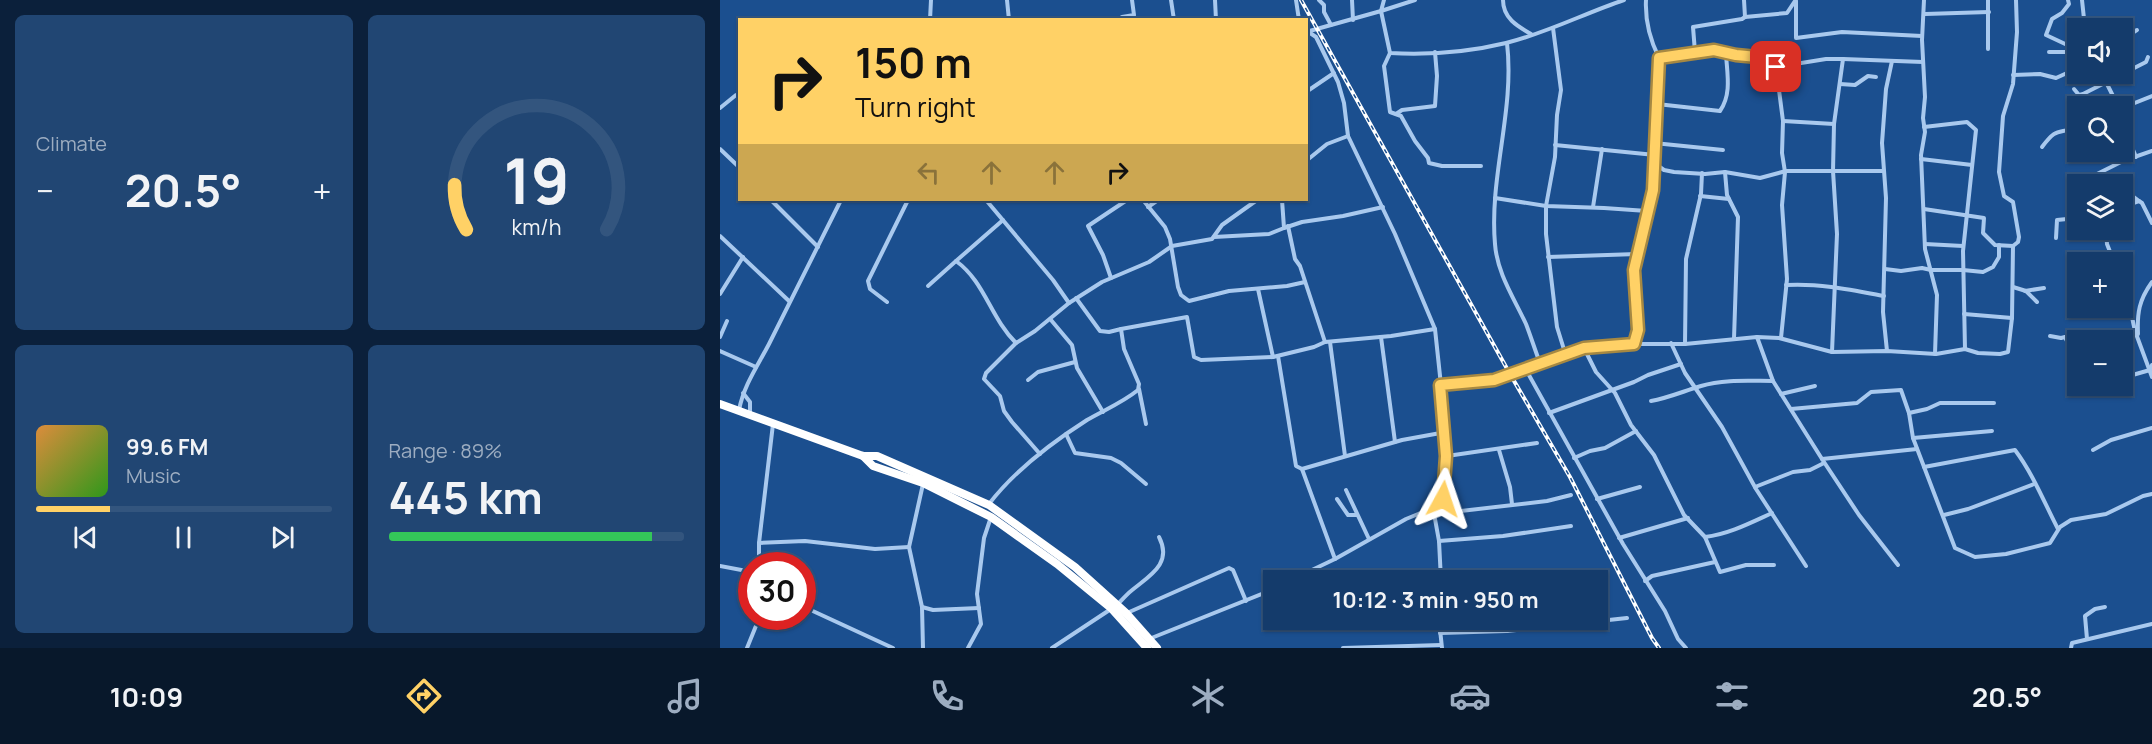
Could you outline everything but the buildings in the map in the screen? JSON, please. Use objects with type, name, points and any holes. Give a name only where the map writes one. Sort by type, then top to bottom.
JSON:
[{"type":"highway","points":[[720,404],[863,456],[877,456],[989,505],[1062,557],[1114,607],[1148,644],[1157,648]]},
{"type":"highway","points":[[863,456],[873,466],[923,483],[991,517],[1114,607],[1126,613],[1148,644]]},
{"type":"street","points":[[930,18],[931,0]]},
{"type":"street","points":[[1007,0],[1009,18]]},
{"type":"street","points":[[1122,17],[1134,15],[1132,0]]},
{"type":"street","points":[[1171,0],[1174,18]]},
{"type":"street","points":[[1215,0],[1216,18]]},
{"type":"street","points":[[1296,0],[1299,18]]},
{"type":"street","points":[[1319,0],[1324,5],[1324,12],[1330,26]]},
{"type":"street","points":[[1353,0],[1353,20]]},
{"type":"street","points":[[1384,0],[1382,11],[1390,53],[1384,66],[1390,112],[1401,116],[1429,163],[1442,166],[1481,166]]},
{"type":"street","points":[[1308,33],[1415,0]]},
{"type":"street","points":[[1503,0],[1511,22],[1532,34]]},
{"type":"street","points":[[1390,53],[1435,52],[1507,43],[1624,0]]},
{"type":"street","points":[[1634,344],[1638,330],[1633,280],[1653,190],[1659,58],[1649,30],[1646,0]]},
{"type":"street","points":[[1744,0],[1745,17]]},
{"type":"street","points":[[1695,52],[1692,27],[1745,17],[1787,13],[1796,0]]},
{"type":"street","points":[[1796,0],[1796,38],[1842,32],[1922,36]]},
{"type":"street","points":[[1924,0],[1922,36],[1925,97],[1921,159],[1925,244],[1937,295],[1935,354]]},
{"type":"street","points":[[1988,0],[1988,49]]},
{"type":"street","points":[[1924,209],[1984,218],[1983,232],[1995,245],[2013,246],[2018,242],[2013,202],[2004,196],[1999,172],[2004,116],[2013,84],[2017,32],[2016,0]]},
{"type":"street","points":[[2067,45],[2046,35],[2052,19],[2062,13],[2068,0]]},
{"type":"street","points":[[2082,0],[2084,18]]},
{"type":"street","points":[[1925,14],[1989,12]]},
{"type":"street","points":[[1552,28],[1561,90],[1555,157],[1546,206],[1548,257],[1557,327],[1566,356]]},
{"type":"street","points":[[2133,32],[2137,30]]},
{"type":"street","points":[[1308,33],[1316,37],[1334,73],[1344,103],[1348,136],[1427,305],[1435,329],[1446,432],[1443,499],[1433,508],[1406,519],[1335,560],[1313,570]]},
{"type":"street","points":[[1507,43],[1509,60],[1507,94],[1495,198],[1495,243],[1502,275],[1526,326],[1540,363]]},
{"type":"street","points":[[1659,58],[1714,50],[1726,54],[1768,58],[1776,67],[1783,121],[1782,153],[1785,172],[1782,205],[1786,285],[1781,339]]},
{"type":"street","points":[[1396,114],[1402,110],[1435,106],[1437,76],[1435,52]]},
{"type":"street","points":[[2049,52],[2067,52]]},
{"type":"street","points":[[1657,104],[1719,111],[1728,93],[1726,54]]},
{"type":"street","points":[[2133,69],[2146,62],[2148,57]]},
{"type":"street","points":[[1776,67],[1826,59],[1923,62]]},
{"type":"street","points":[[1832,352],[1837,234],[1833,171],[1834,124],[1843,59]]},
{"type":"street","points":[[1887,351],[1884,296],[1886,198],[1883,171],[1884,112],[1892,61]]},
{"type":"street","points":[[1308,91],[1334,73]]},
{"type":"street","points":[[2013,75],[2040,74],[2056,78],[2067,73]]},
{"type":"street","points":[[1840,84],[1855,85],[1868,76],[1876,77]]},
{"type":"street","points":[[2074,89],[2079,94],[2104,84]]},
{"type":"street","points":[[720,108],[736,95]]},
{"type":"street","points":[[2133,104],[2152,96]]},
{"type":"street","points":[[1783,121],[1834,124]]},
{"type":"street","points":[[1924,127],[1967,122],[1976,130],[1963,246],[1965,350]]},
{"type":"street","points":[[2042,147],[2051,135],[2067,129]]},
{"type":"street","points":[[1308,159],[1327,144],[1348,136]]},
{"type":"street","points":[[1654,143],[1723,150]]},
{"type":"street","points":[[1555,145],[1655,155]]},
{"type":"street","points":[[720,149],[738,166]]},
{"type":"street","points":[[1593,207],[1602,149]]},
{"type":"street","points":[[2133,150],[2136,157]]},
{"type":"street","points":[[2096,174],[2108,167],[2152,151]]},
{"type":"street","points":[[1921,159],[1972,165]]},
{"type":"street","points":[[1654,163],[1664,170],[1678,173],[1725,172],[1760,178],[1785,172],[1883,171]]},
{"type":"street","points":[[1725,172],[1727,195],[1738,217],[1734,339]]},
{"type":"street","points":[[1685,344],[1686,259],[1700,196],[1702,173]]},
{"type":"street","points":[[1700,196],[1730,200]]},
{"type":"street","points":[[2133,196],[2142,203],[2152,223]]},
{"type":"street","points":[[1495,198],[1546,206],[1647,212]]},
{"type":"street","points":[[772,201],[818,247]]},
{"type":"street","points":[[739,411],[742,392],[840,201]]},
{"type":"street","points":[[886,303],[870,289],[868,282],[908,201]]},
{"type":"street","points":[[987,201],[1053,280],[1069,303]]},
{"type":"street","points":[[1111,278],[1103,255],[1088,226],[1126,201]]},
{"type":"street","points":[[1144,201],[1165,227],[1172,246],[1178,287],[1181,294],[1189,301],[1229,291],[1305,282]]},
{"type":"street","points":[[1148,207],[1157,201]]},
{"type":"street","points":[[1040,454],[1012,422],[1004,411],[1000,396],[984,378],[1016,343],[1051,320],[1076,298],[1111,278],[1149,262],[1172,246],[1209,240],[1214,237],[1222,225],[1256,201]]},
{"type":"street","points":[[1282,201],[1286,227],[1295,259],[1300,266],[1328,342],[1345,456]]},
{"type":"street","points":[[2133,203],[2139,201]]},
{"type":"street","points":[[1214,237],[1269,234],[1302,222],[1383,207]]},
{"type":"street","points":[[2056,238],[2057,220],[2067,219]]},
{"type":"street","points":[[928,286],[1003,220]]},
{"type":"street","points":[[720,236],[789,301]]},
{"type":"street","points":[[1925,244],[1963,246]]},
{"type":"street","points":[[1885,269],[1901,271],[1922,268],[1983,273],[1993,267],[1999,257],[1999,245]]},
{"type":"street","points":[[1440,385],[1494,380],[1584,348],[1671,342],[1685,344],[1757,337],[1781,339],[1832,352],[1887,351],[1947,354],[1965,350],[2000,354],[2008,352],[2012,318],[2013,246]]},
{"type":"street","points":[[1548,257],[1637,255]]},
{"type":"street","points":[[720,294],[743,256]]},
{"type":"street","points":[[956,261],[972,275],[999,324],[1016,343]]},
{"type":"street","points":[[2139,339],[2137,312],[2152,282]]},
{"type":"street","points":[[1786,285],[1836,288],[1884,296]]},
{"type":"street","points":[[2013,286],[2025,291],[2037,302]]},
{"type":"street","points":[[2025,291],[2044,288]]},
{"type":"street","points":[[1258,289],[1276,357],[1296,466],[1302,469],[1395,442],[1446,432]]},
{"type":"street","points":[[1076,298],[1100,331],[1109,332],[1187,317],[1195,359],[1276,357],[1328,342],[1435,329]]},
{"type":"street","points":[[1964,314],[2012,318]]},
{"type":"street","points":[[2132,318],[2152,376]]},
{"type":"street","points":[[1051,320],[1072,345],[1075,362],[1103,412]]},
{"type":"street","points":[[720,337],[727,321]]},
{"type":"street","points":[[1121,329],[1124,349],[1139,384],[1146,424]]},
{"type":"street","points":[[2050,336],[2065,337],[2067,341]]},
{"type":"street","points":[[1381,337],[1395,442]]},
{"type":"street","points":[[1757,337],[1773,381],[1781,394],[1859,515],[1898,565]]},
{"type":"street","points":[[1671,342],[1685,373],[1722,427],[1755,487],[1806,566]]},
{"type":"street","points":[[1584,348],[1596,372],[1612,390],[1636,431],[1654,455],[1688,518],[1705,537],[1720,572],[1746,566],[1774,565]]},
{"type":"street","points":[[720,351],[756,368]]},
{"type":"street","points":[[1028,380],[1038,372],[1075,362]]},
{"type":"street","points":[[1549,413],[1681,364]]},
{"type":"street","points":[[1525,368],[1619,538],[1665,611],[1678,639],[1686,648]]},
{"type":"street","points":[[2133,374],[2151,368]]},
{"type":"street","points":[[1651,401],[1666,396],[1676,396],[1696,388],[1720,384],[1773,381]]},
{"type":"street","points":[[1781,394],[1815,386]]},
{"type":"street","points":[[989,505],[1004,485],[1040,454],[1066,434],[1119,404],[1139,388]]},
{"type":"street","points":[[1791,409],[1857,403],[1871,392],[1900,390],[1909,413],[1913,438],[1955,548],[1975,557],[2006,554],[2050,543],[2059,530],[2071,520],[2106,514],[2152,494]]},
{"type":"street","points":[[742,392],[750,402],[750,415]]},
{"type":"street","points":[[1909,413],[1940,403],[1994,402]]},
{"type":"street","points":[[759,552],[773,424]]},
{"type":"street","points":[[2093,450],[2111,440],[2152,428]]},
{"type":"street","points":[[1574,458],[1605,448],[1636,431]]},
{"type":"street","points":[[1913,438],[1992,431]]},
{"type":"street","points":[[1066,434],[1075,453],[1111,458],[1146,483]]},
{"type":"street","points":[[1446,456],[1537,443]]},
{"type":"street","points":[[1755,487],[1793,472],[1810,470],[1823,461],[1917,449]]},
{"type":"street","points":[[1499,450],[1510,488],[1512,505]]},
{"type":"street","points":[[1924,467],[2015,450],[2031,471],[2034,484],[2059,530]]},
{"type":"street","points":[[1302,469],[1335,560]]},
{"type":"street","points":[[923,483],[909,547],[922,607],[923,648]]},
{"type":"street","points":[[1944,515],[1968,509],[2034,484]]},
{"type":"street","points":[[1597,499],[1640,487]]},
{"type":"street","points":[[1346,490],[1369,539]]},
{"type":"street","points":[[1435,514],[1547,501],[1571,495]]},
{"type":"street","points":[[1337,499],[1348,515],[1357,515]]},
{"type":"street","points":[[1433,508],[1439,541],[1440,570]]},
{"type":"street","points":[[1705,537],[1737,529],[1772,513]]},
{"type":"street","points":[[968,648],[981,624],[977,594],[987,525],[991,517]]},
{"type":"street","points":[[1619,538],[1688,518]]},
{"type":"street","points":[[1439,541],[1503,537],[1571,526]]},
{"type":"street","points":[[1052,648],[1114,607],[1158,569],[1164,546],[1159,537]]},
{"type":"street","points":[[759,543],[805,541],[875,549],[909,547]]},
{"type":"street","points":[[1645,581],[1653,576],[1715,562]]},
{"type":"street","points":[[720,566],[738,569]]},
{"type":"street","points":[[1126,613],[1229,568],[1233,570],[1246,601]]},
{"type":"street","points":[[1148,644],[1263,594]]},
{"type":"street","points":[[922,607],[933,610],[979,608]]},
{"type":"street","points":[[2087,639],[2085,616],[2095,609],[2105,607]]},
{"type":"street","points":[[816,612],[893,648]]},
{"type":"street","points":[[1440,633],[1507,631],[1627,618]]},
{"type":"street","points":[[2071,648],[2072,643],[2152,624]]},
{"type":"street","points":[[747,648],[754,630]]},
{"type":"street","points":[[1343,648],[1441,647],[1440,630]]},
{"type":"railway","points":[[1301,0],[1570,477],[1659,648]]},
{"type":"route","points":[[1443,499],[1446,432],[1440,385],[1494,380],[1584,348],[1634,344],[1638,330],[1633,280],[1653,190],[1659,58],[1714,50],[1768,58],[1776,67]]}]
